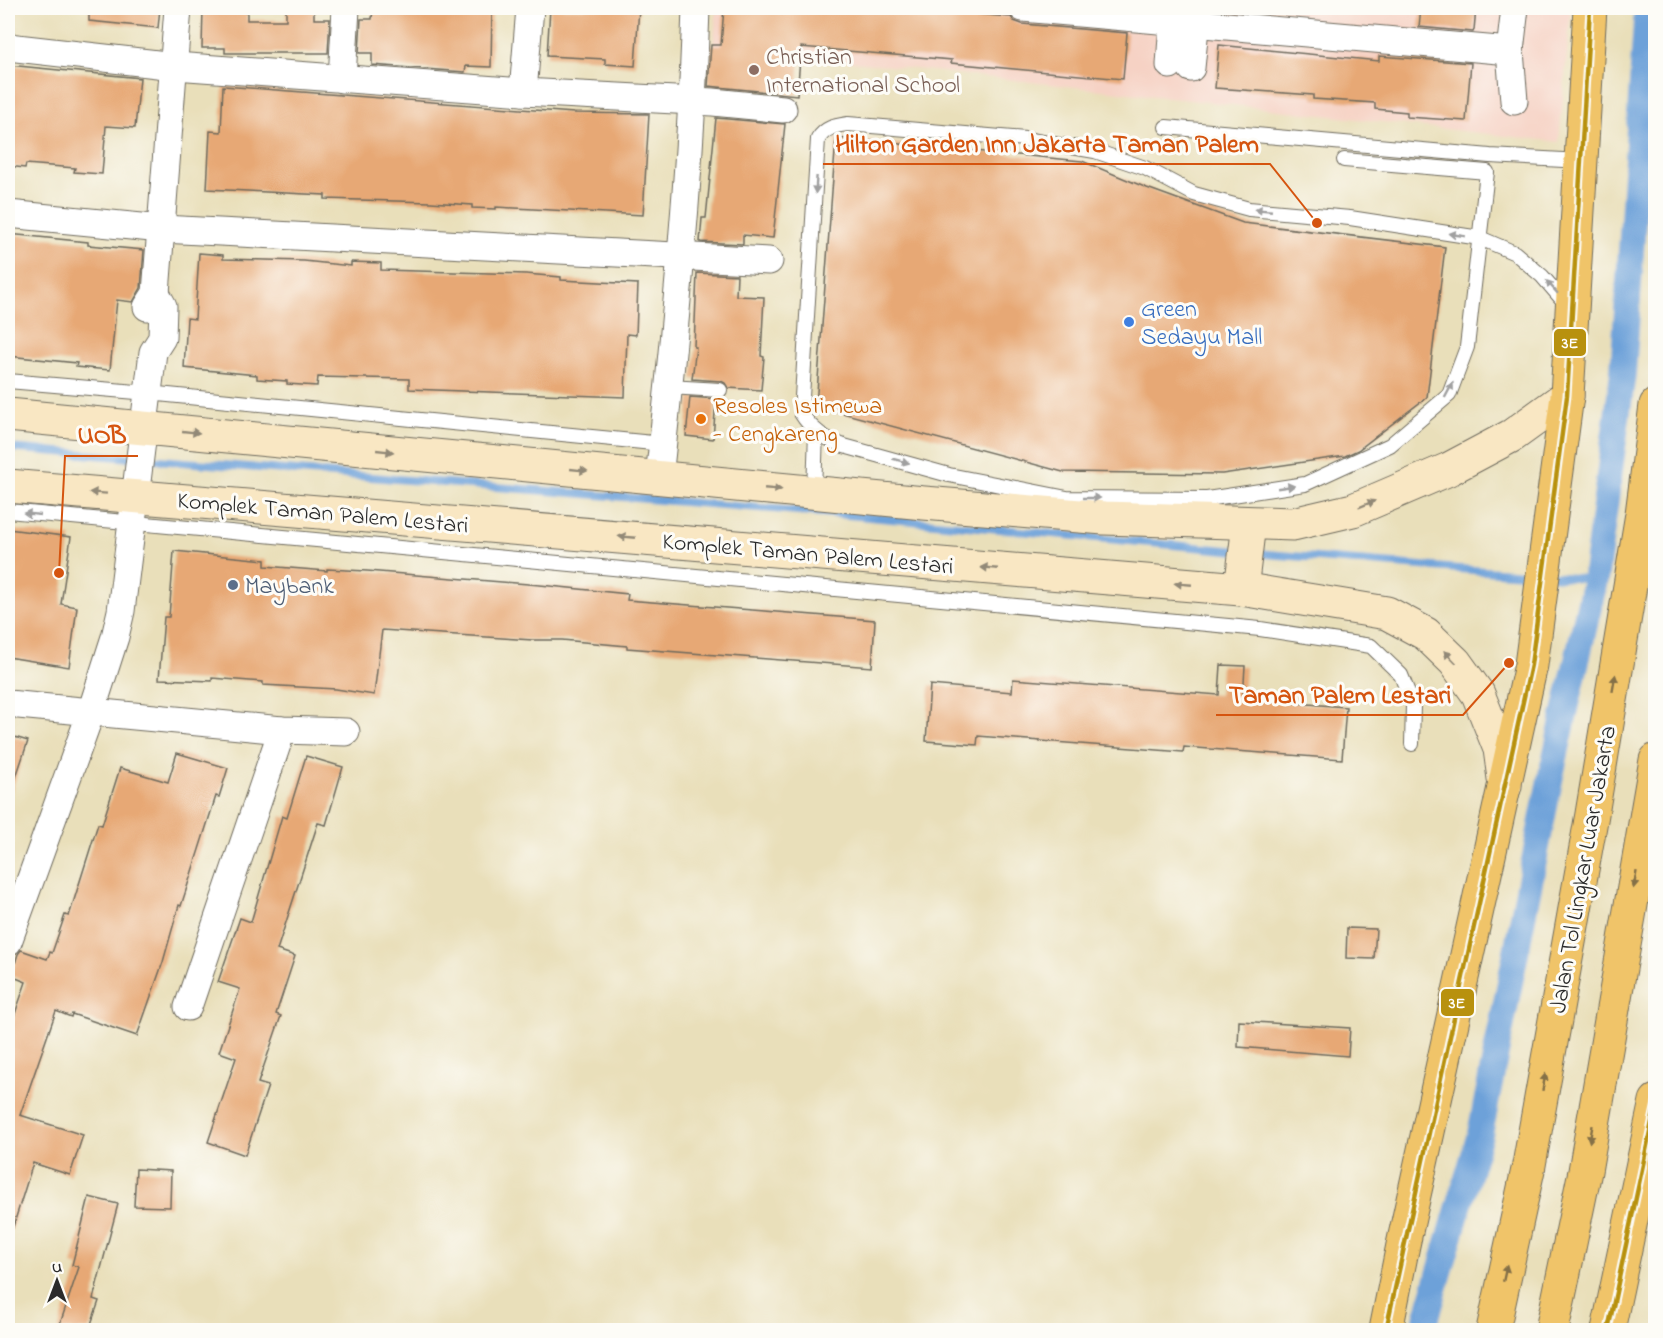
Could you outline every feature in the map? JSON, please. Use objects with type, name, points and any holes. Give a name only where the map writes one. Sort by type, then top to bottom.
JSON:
[{"type":"main road","points":[[1386,1330],[1531,665],[1567,396],[1590,8]]},
{"type":"main road","name":"Jalan Tol Lingkar Luar Jakarta","points":[[1493,1330],[1529,1165],[1592,814],[1642,514],[1656,405]]},
{"type":"main road","points":[[1552,1330],[1587,1160],[1656,760]]},
{"type":"main road","points":[[1608,1330],[1656,1101]]},
{"type":"street","points":[[8,942],[91,712],[121,611],[153,352],[145,336],[147,306],[156,293],[178,8]]},
{"type":"street","points":[[342,79],[346,8]]},
{"type":"street","points":[[523,92],[530,8]]},
{"type":"street","points":[[659,478],[682,255],[693,101],[696,8]]},
{"type":"street","points":[[1023,8],[1185,15],[1510,51]]},
{"type":"street","points":[[1514,100],[1510,51],[1515,8]]},
{"type":"street","points":[[1180,66],[1185,15]]},
{"type":"street","points":[[8,48],[175,66],[783,109]]},
{"type":"street","points":[[8,214],[162,229],[769,261]]},
{"type":"street","name":"Komplek Taman Palem Lestari","points":[[8,486],[135,498],[1245,556],[1293,524],[1353,510],[1449,469],[1514,435],[1567,396]]},
{"type":"street","name":"Komplek Taman Palem Lestari","points":[[8,415],[142,435],[1104,518],[1245,556],[1387,613],[1426,634],[1455,662],[1478,694],[1500,749],[1505,786]]},
{"type":"street","points":[[8,704],[282,730],[346,732]]},
{"type":"street","points":[[188,1006],[282,730]]},
{"type":"lane","points":[[1344,160],[1487,172],[1480,238],[1467,347],[1449,395],[1390,445],[1305,484],[1207,499],[1067,498],[949,475],[844,446],[816,431],[801,413],[818,139],[823,131],[833,126],[849,124],[1025,139],[1095,151],[1145,168],[1194,194],[1249,209],[1350,218],[1480,238],[1515,253],[1542,276],[1572,311]]},
{"type":"lane","points":[[1166,127],[1490,156],[1582,161]]},
{"type":"lane","points":[[8,381],[663,444]]},
{"type":"lane","points":[[669,387],[720,390]]},
{"type":"lane","points":[[814,492],[816,431]]},
{"type":"lane","points":[[924,503],[995,483]]},
{"type":"lane","points":[[8,511],[135,498],[1260,629],[1371,646],[1401,675],[1413,705],[1412,744]]},
{"type":"shaded area","points":[[717,8],[1571,8],[1559,142],[713,46]]},
{"type":"building","points":[[89,8],[160,8],[158,28],[89,21]]},
{"type":"building","points":[[203,8],[247,8],[247,20],[286,20],[286,8],[314,8],[314,19],[330,19],[328,53],[225,53],[225,48],[202,48]]},
{"type":"building","points":[[373,8],[492,8],[491,67],[466,66],[465,72],[372,65],[372,53],[359,53],[361,19],[372,19]]},
{"type":"building","points":[[550,8],[639,8],[635,66],[605,64],[605,59],[547,56]]},
{"type":"building","points":[[724,8],[901,8],[1011,17],[1022,24],[1127,33],[1123,79],[951,63],[952,60],[801,47],[797,95],[708,86],[711,45],[721,45]]},
{"type":"building","points":[[1421,8],[1476,8],[1474,30],[1473,32],[1419,27]]},
{"type":"building","points":[[1219,45],[1379,61],[1379,56],[1471,63],[1466,121],[1407,117],[1407,112],[1375,109],[1375,103],[1313,99],[1313,95],[1215,88]]},
{"type":"building","points":[[8,65],[140,78],[135,128],[106,126],[102,174],[74,172],[75,168],[26,164],[25,168],[8,166]]},
{"type":"building","points":[[223,86],[574,113],[649,114],[643,215],[496,207],[496,209],[472,208],[472,205],[431,202],[325,199],[325,195],[207,189],[210,131],[221,132]]},
{"type":"building","points":[[716,118],[785,124],[773,238],[743,235],[743,244],[700,242],[702,218],[706,218]]},
{"type":"building","name":"Green Sedayu Mall","points":[[836,138],[1082,161],[1147,188],[1243,223],[1445,247],[1427,397],[1358,450],[1345,456],[1222,474],[1063,472],[816,406]]},
{"type":"building","points":[[8,234],[144,250],[141,288],[133,302],[117,300],[110,370],[76,367],[77,363],[8,356]]},
{"type":"building","points":[[199,253],[223,255],[223,259],[304,261],[351,266],[351,262],[381,263],[381,270],[526,274],[561,277],[561,280],[638,284],[636,335],[627,334],[625,397],[409,389],[409,379],[318,377],[317,386],[257,379],[257,375],[184,368],[187,318],[195,319]]},
{"type":"building","points":[[697,273],[737,275],[736,296],[764,297],[761,356],[764,357],[761,390],[728,388],[721,381],[692,379],[696,347],[694,347]]},
{"type":"building","name":"Resoles Istimewa - Cengkareng","points":[[690,397],[716,399],[713,439],[686,436]]},
{"type":"building","points":[[8,529],[71,537],[61,604],[77,607],[69,667],[8,657]]},
{"type":"building","points":[[174,551],[265,560],[265,566],[327,571],[327,569],[367,571],[540,585],[628,594],[627,600],[875,620],[872,667],[627,648],[627,646],[562,640],[382,630],[374,695],[336,689],[263,685],[263,682],[212,678],[212,681],[159,679],[164,617],[169,617]]},
{"type":"building","points":[[1221,665],[1245,666],[1243,699],[1346,707],[1342,759],[1184,747],[1183,752],[978,736],[977,745],[926,741],[930,685],[1012,692],[1013,679],[1219,695]]},
{"type":"building","points":[[8,735],[28,741],[11,792],[8,792]]},
{"type":"building","points":[[177,753],[228,768],[219,797],[216,796],[137,1036],[72,1014],[71,1017],[56,1011],[20,1115],[83,1135],[70,1175],[33,1163],[12,1230],[8,1229],[8,1034],[26,982],[11,976],[18,954],[21,950],[47,959],[50,952],[52,953],[65,915],[69,916],[98,824],[102,825],[120,768],[168,782]]},
{"type":"building","points":[[306,756],[343,767],[326,825],[318,823],[277,950],[295,956],[276,1014],[281,1016],[258,1083],[268,1086],[245,1155],[208,1142],[236,1058],[219,1052],[240,989],[218,982],[240,918],[251,922],[282,816],[287,818]]},
{"type":"building","points":[[1347,928],[1376,929],[1374,959],[1346,958]]},
{"type":"building","points":[[1239,1021],[1350,1028],[1348,1056],[1238,1047]]},
{"type":"building","points":[[136,1169],[171,1171],[170,1207],[134,1206]]},
{"type":"building","points":[[89,1197],[118,1204],[93,1299],[99,1301],[89,1330],[58,1330],[79,1267],[72,1265]]},
{"type":"waterway","points":[[1423,1330],[1480,1134],[1551,775],[1595,580],[1623,373],[1647,8]]},
{"type":"waterway","points":[[8,448],[848,515],[1238,551]]},
{"type":"waterway","points":[[1253,553],[1537,575]]},
{"type":"waterway","points":[[1552,576],[1595,580]]},
{"type":"transit line","name":"3E","points":[[1386,1330],[1531,665],[1567,396],[1590,8]]},
{"type":"transit line","name":"3E","points":[[1608,1330],[1656,1103]]},
{"type":"place","name":"Christian International School","points":[[754,70]]},
{"type":"place","name":"Hilton Garden Inn Jakarta Taman Palem","points":[[1317,223]]},
{"type":"place","name":"Green Sedayu Mall","points":[[1129,322]]},
{"type":"place","name":"Resoles Istimewa - Cengkareng","points":[[701,419]]},
{"type":"place","name":"UOB","points":[[59,573]]},
{"type":"place","name":"Maybank","points":[[233,585]]},
{"type":"place","name":"Taman Palem Lestari","points":[[1509,663]]}]
